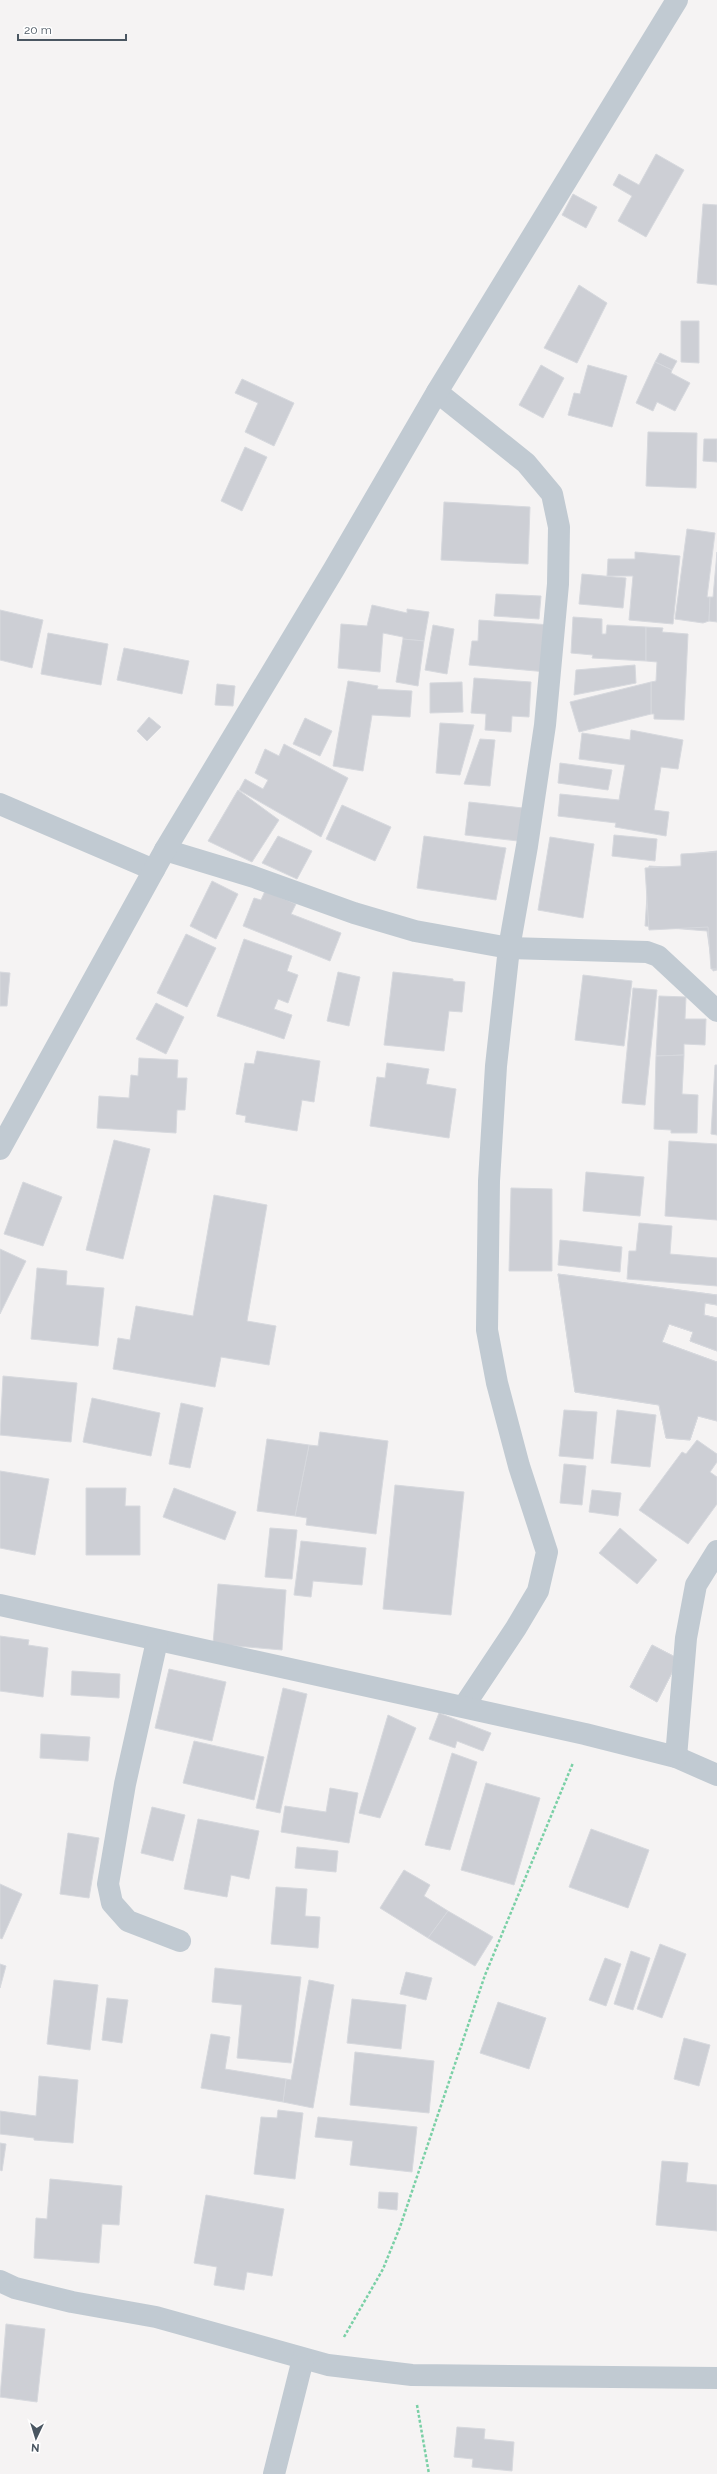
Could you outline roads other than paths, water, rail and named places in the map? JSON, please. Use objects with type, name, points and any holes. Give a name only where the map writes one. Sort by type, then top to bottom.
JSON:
[{"type":"street","points":[[0,1149],[165,850],[334,569],[437,392],[677,0]]},
{"type":"street","points":[[437,392],[526,463],[552,494],[558,527],[558,584],[545,725],[527,846],[508,948],[496,1066],[489,1181],[487,1330],[497,1383],[547,1552],[538,1591],[516,1628],[464,1706]]},
{"type":"street","points":[[0,804],[154,870]]},
{"type":"street","points":[[165,850],[254,877],[361,915],[415,931],[508,948],[647,952],[658,956],[717,1011]]},
{"type":"street","points":[[676,1757],[686,1638],[696,1585],[717,1551]]},
{"type":"street","points":[[0,1605],[156,1641],[371,1688],[464,1706],[585,1734],[676,1757],[717,1775]]},
{"type":"street","points":[[156,1641],[125,1784],[108,1884],[112,1904],[128,1922],[180,1941]]},
{"type":"street","points":[[0,2281],[14,2288],[72,2302],[156,2317],[328,2365],[412,2375],[717,2378]]},
{"type":"street","points":[[274,2474],[303,2359]]}]
